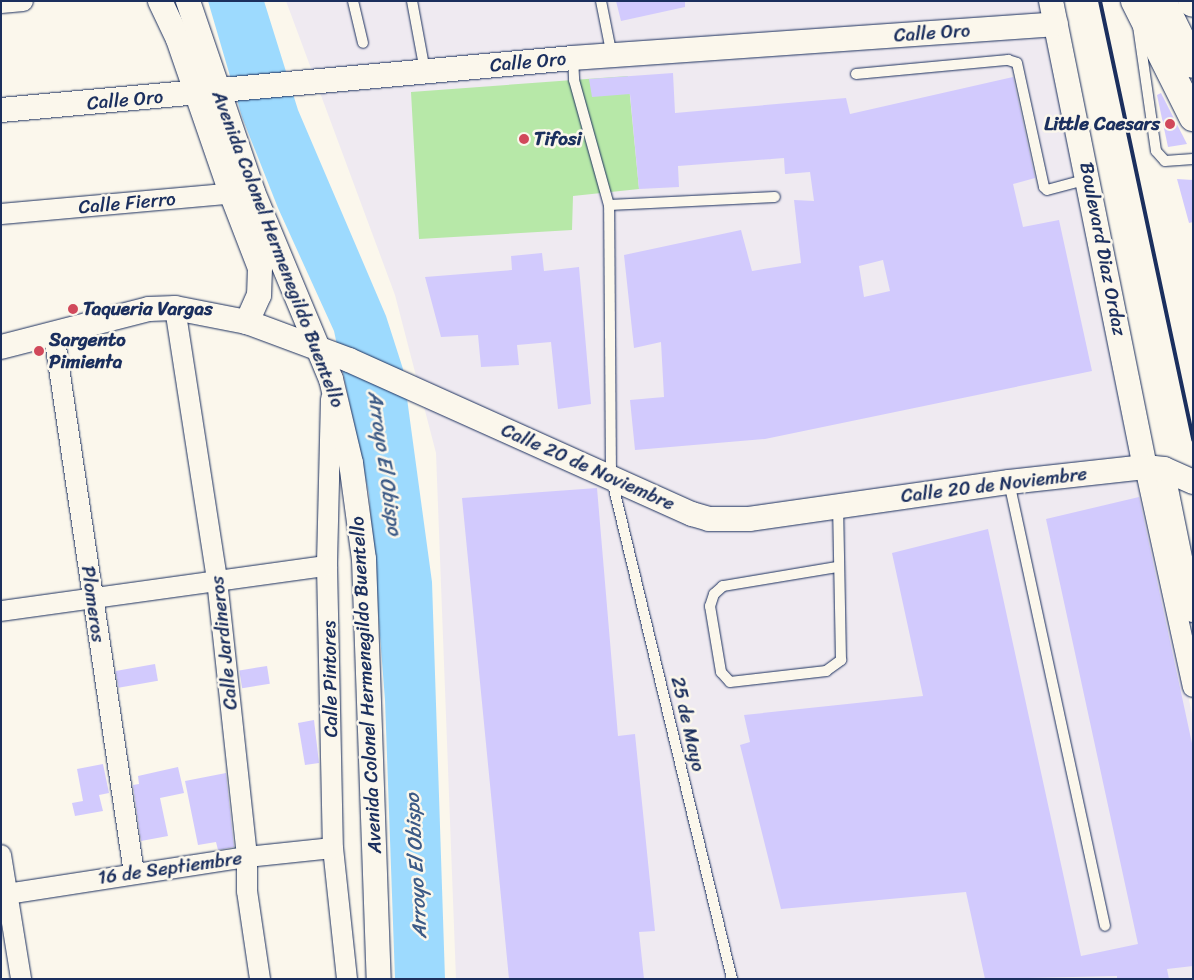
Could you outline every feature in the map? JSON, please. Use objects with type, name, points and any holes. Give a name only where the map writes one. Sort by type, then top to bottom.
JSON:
[{"type":"main road","points":[[1144,2],[1193,64]]},
{"type":"main road","points":[[1144,2],[1193,117]]},
{"type":"street","points":[[1,3],[23,1]]},
{"type":"street","points":[[160,1],[188,34],[215,92],[260,268],[259,295],[247,322]]},
{"type":"street","points":[[188,1],[188,34]]},
{"type":"street","name":"Calle Oro","points":[[1,110],[215,92],[310,81],[612,56],[1053,12]]},
{"type":"street","name":"Boulevard Diaz Ordaz","points":[[1053,12],[1155,468]]},
{"type":"street","name":"Calle Fierro","points":[[1,214],[242,193]]},
{"type":"street","name":"Avenida Colonel Hermenegildo Buentello","points":[[242,193],[319,348],[331,379],[352,463],[364,559],[379,979]]},
{"type":"street","name":"Calle 20 de Noviembre","points":[[1,347],[124,314],[176,308],[247,322],[349,360],[692,514],[709,519],[728,521],[1009,482],[1155,468]]},
{"type":"street","name":"Calle Jardineros","points":[[176,308],[217,580],[247,857],[247,891],[260,979]]},
{"type":"street","name":"Plomeros","points":[[54,334],[134,873]]},
{"type":"street","name":"Calle Pintores","points":[[331,379],[328,566],[333,848],[347,979]]},
{"type":"street","points":[[1155,468],[1193,482]]},
{"type":"street","points":[[1155,468],[1193,612]]},
{"type":"street","points":[[1155,468],[1193,687]]},
{"type":"street","points":[[1,611],[328,566]]},
{"type":"street","name":"16 de Septiembre","points":[[8,894],[247,857],[333,848]]},
{"type":"street","points":[[1,855],[21,979]]},
{"type":"lane","points":[[354,1],[364,43]]},
{"type":"lane","points":[[412,1],[425,71]]},
{"type":"lane","points":[[601,1],[612,56]]},
{"type":"lane","points":[[1144,2],[1139,46],[1156,151],[1165,161],[1193,159]]},
{"type":"lane","name":"25 de Mayo","points":[[573,58],[574,80],[610,205],[611,476],[732,979]]},
{"type":"lane","points":[[856,74],[1008,60],[1017,63],[1044,187],[1047,190],[1089,179]]},
{"type":"lane","points":[[610,205],[775,197]]},
{"type":"lane","points":[[1009,482],[1105,926]]},
{"type":"lane","points":[[837,567],[723,586],[714,594],[710,606],[721,672],[730,682],[826,671],[841,660],[837,567],[838,506]]},
{"type":"shaded area","points":[[286,1],[1044,1],[1193,719],[1193,979],[456,979],[436,453],[395,295]]},
{"type":"green space","name":"Tifosi","points":[[628,76],[639,189],[573,196],[572,230],[419,239],[411,92]]},
{"type":"water","name":"Arroyo El Obispo","points":[[208,1],[264,1],[298,110],[386,316],[403,369],[432,582],[445,979],[395,979],[385,700],[369,494],[334,331],[278,208],[242,117]]},
{"type":"building","points":[[616,1],[685,1],[685,7],[621,21]]},
{"type":"building","points":[[673,73],[675,113],[846,98],[850,114],[1013,77],[1035,178],[1013,184],[1023,227],[1059,220],[1092,371],[765,439],[635,450],[630,400],[664,397],[661,342],[634,348],[624,255],[741,230],[752,271],[801,263],[794,200],[814,201],[810,172],[785,174],[784,158],[678,166],[679,187],[639,189],[630,94],[592,97],[589,79]],"holes":[[[883,260],[890,291],[864,297],[859,266]]]},
{"type":"building","name":"Little Caesars","points":[[1161,93],[1187,144],[1168,147],[1157,95]]},
{"type":"building","points":[[1177,179],[1193,180],[1193,222],[1189,223]]},
{"type":"building","points":[[542,253],[544,271],[579,267],[591,404],[558,409],[551,342],[517,345],[519,365],[481,367],[478,335],[441,337],[425,277],[512,270],[511,256]]},
{"type":"building","points":[[597,488],[618,736],[635,734],[655,931],[639,932],[644,979],[509,979],[462,498]]},
{"type":"building","points":[[1139,497],[1193,748],[1193,966],[1167,969],[1169,979],[1117,979],[1117,976],[985,979],[966,892],[781,909],[740,745],[750,742],[744,715],[923,696],[892,553],[988,529],[1081,956],[1138,944],[1046,519]]},
{"type":"building","points":[[155,664],[158,681],[119,688],[116,671]]},
{"type":"building","points":[[267,666],[270,684],[242,688],[239,670]]},
{"type":"building","points":[[314,720],[319,763],[305,765],[298,723]]},
{"type":"building","points":[[103,764],[109,793],[99,795],[103,811],[75,816],[72,803],[83,801],[77,769]]},
{"type":"building","points":[[178,767],[184,793],[160,798],[168,836],[141,841],[133,785],[139,784],[138,776]]},
{"type":"building","points":[[226,773],[234,847],[218,850],[216,842],[198,845],[185,781]]},
{"type":"railway","points":[[1100,1],[1193,440]]},
{"type":"place","name":"Little Caesars","points":[[1170,124]]},
{"type":"place","name":"Tifosi","points":[[524,139]]},
{"type":"place","name":"Taqueria Vargas","points":[[73,309]]},
{"type":"place","name":"Sargento Pimienta","points":[[39,351]]}]
